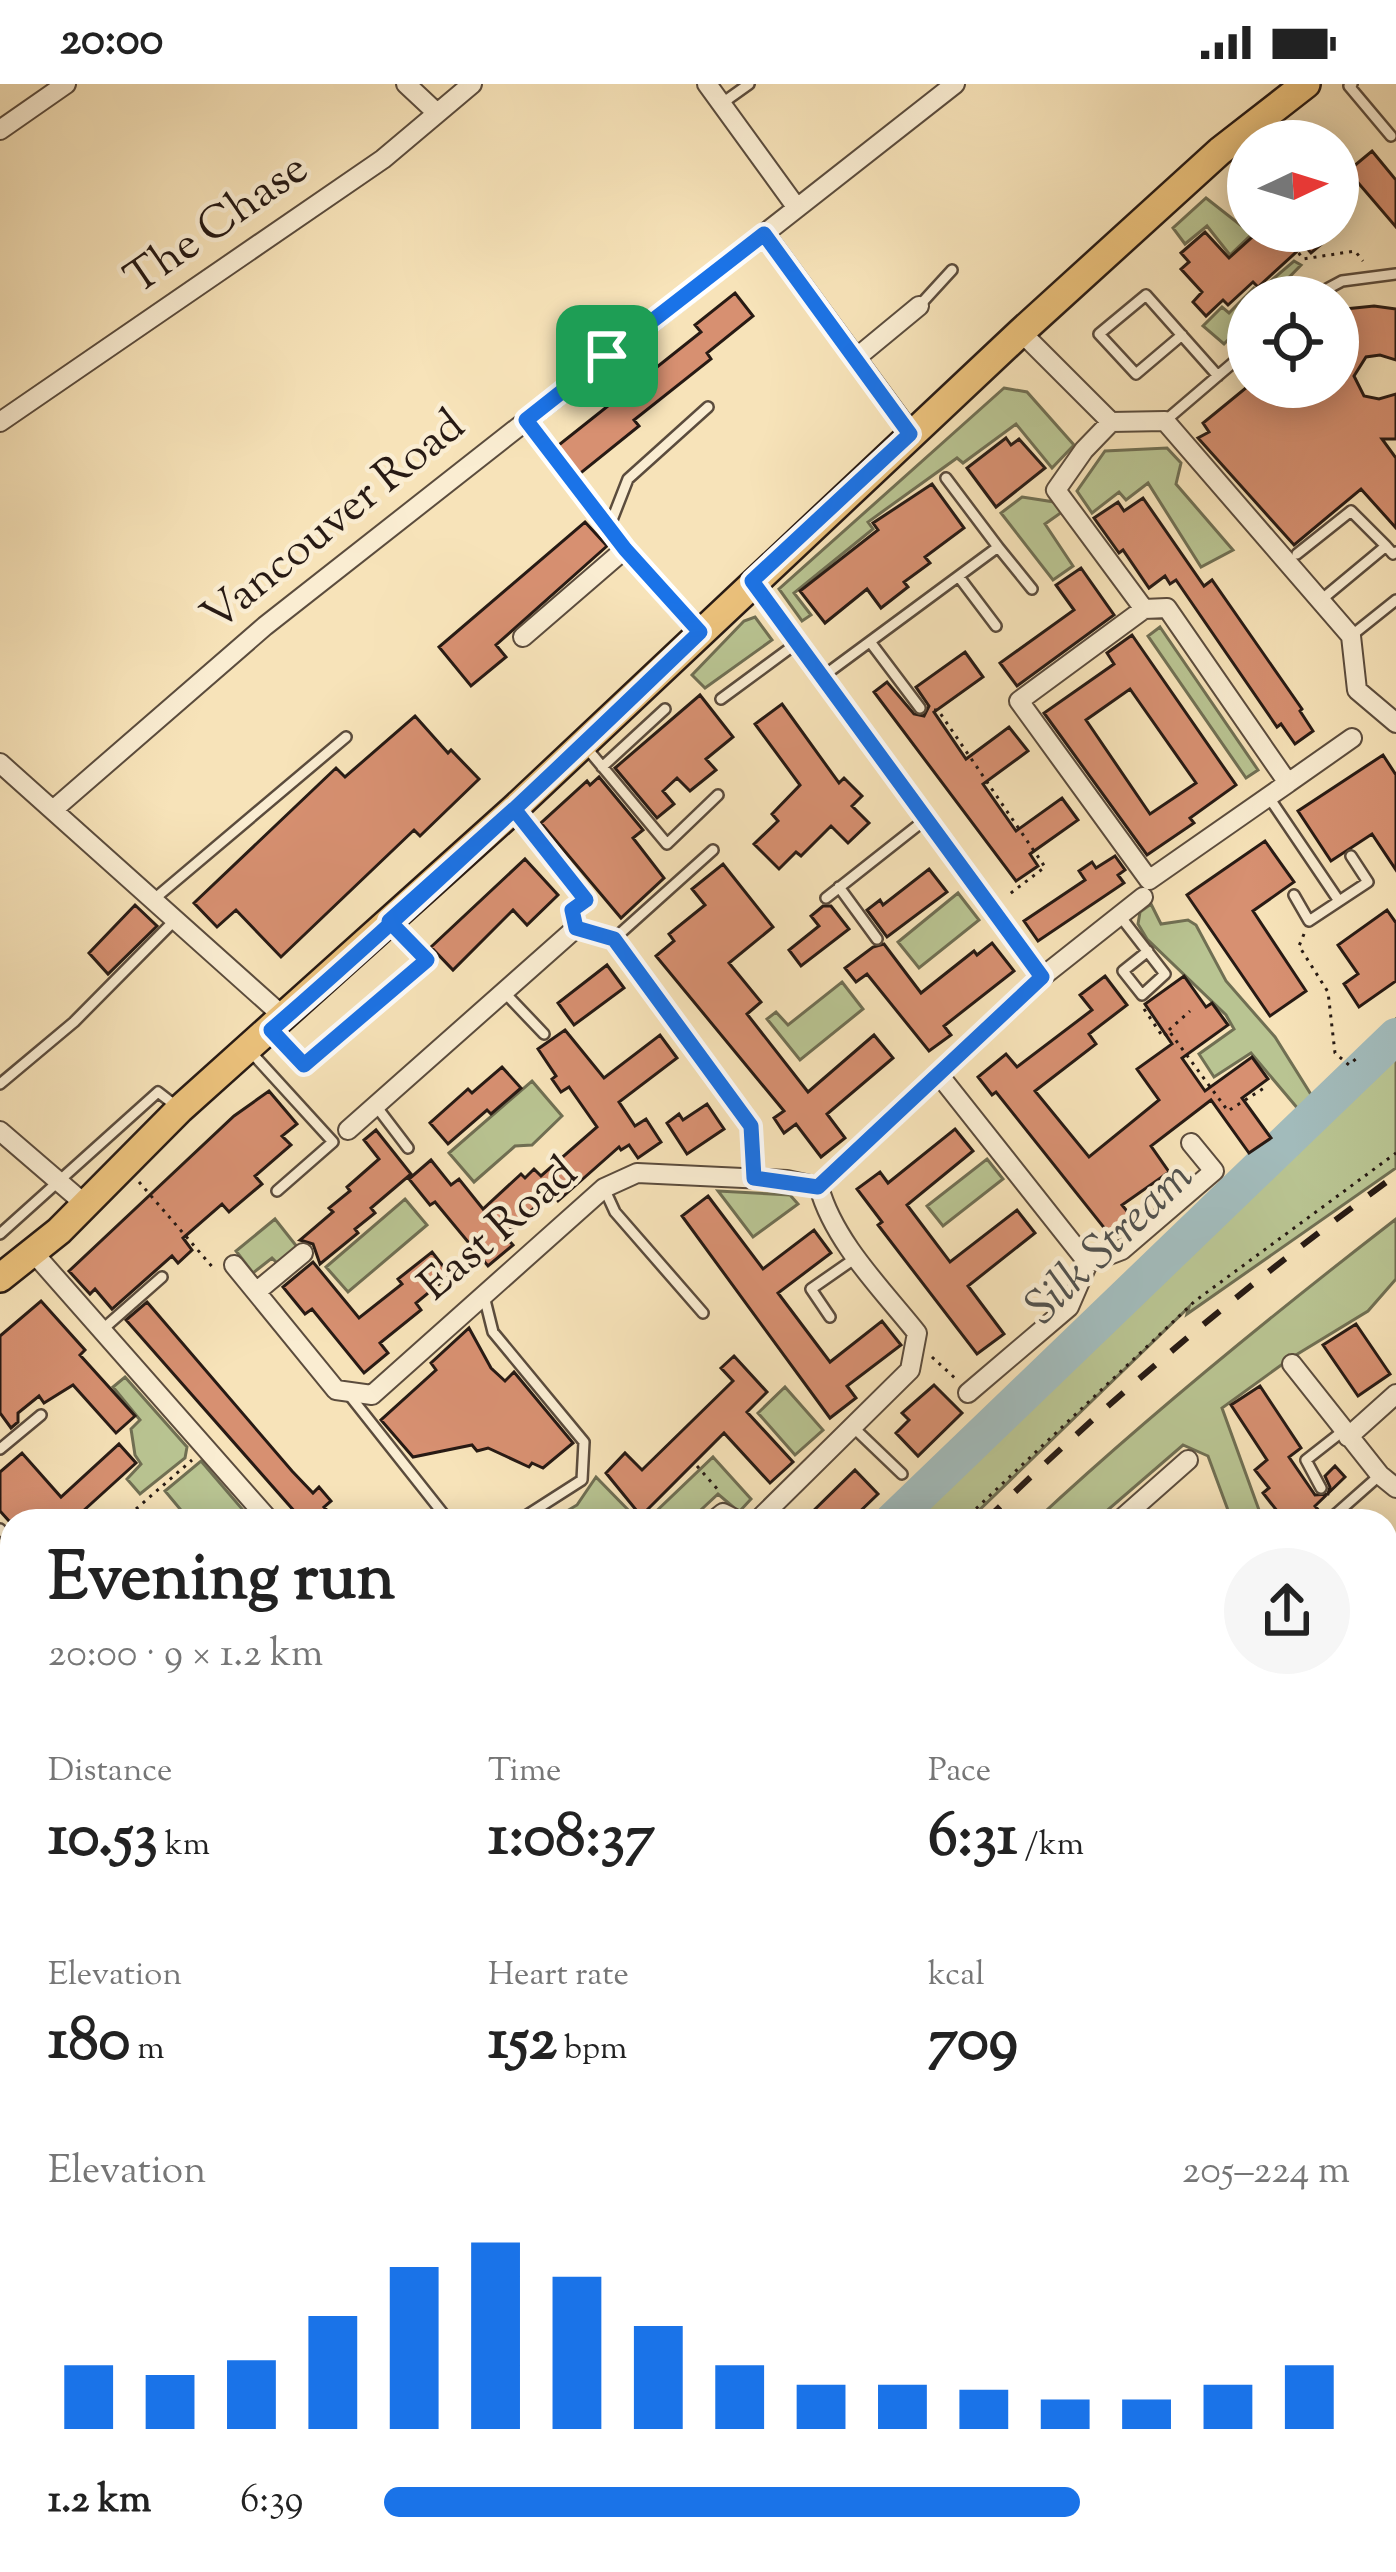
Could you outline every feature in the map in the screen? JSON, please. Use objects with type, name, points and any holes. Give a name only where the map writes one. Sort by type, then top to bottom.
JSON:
[{"type":"main road","points":[[0,1278],[514,809],[1021,332],[1220,151],[1306,84]]},
{"type":"street","points":[[0,130],[66,84]]},
{"type":"street","points":[[406,84],[436,113]]},
{"type":"street","name":"The Chase","points":[[0,422],[383,159],[472,84]]},
{"type":"street","points":[[707,84],[796,208]]},
{"type":"street","name":"Vancouver Road","points":[[53,810],[265,626],[955,84]]},
{"type":"street","points":[[764,234],[910,434]]},
{"type":"street","points":[[856,358],[919,306]]},
{"type":"street","points":[[1021,332],[1112,422]]},
{"type":"street","points":[[1144,609],[1056,490],[1112,422],[1165,421],[1351,636],[1358,690],[1396,723]]},
{"type":"street","points":[[523,637],[625,549],[700,632]]},
{"type":"street","points":[[752,581],[1042,977]]},
{"type":"street","points":[[1288,783],[1167,608],[1144,609],[1019,701],[1149,880],[1268,796],[1288,783],[1352,738]]},
{"type":"street","points":[[0,763],[176,919],[278,1024]]},
{"type":"street","points":[[770,1509],[910,1370],[917,1333],[857,1257],[824,1208],[818,1187],[1042,977],[1143,897]]},
{"type":"street","points":[[348,1130],[576,928],[614,939],[751,1126],[754,1178]]},
{"type":"street","points":[[940,1076],[1088,1263]]},
{"type":"street","points":[[0,1131],[86,1204]]},
{"type":"street","points":[[968,1393],[1069,1307],[1088,1263],[1122,1250],[1214,1171],[1191,1142]]},
{"type":"street","name":"East Road","points":[[347,1392],[372,1395],[604,1188],[637,1173],[754,1178],[818,1187]]},
{"type":"street","points":[[32,1251],[260,1509]]},
{"type":"street","points":[[256,1292],[303,1253]]},
{"type":"street","points":[[234,1265],[336,1390],[347,1392]]},
{"type":"street","points":[[1292,1364],[1380,1475],[1396,1488]]},
{"type":"street","points":[[1346,1434],[1396,1394]]},
{"type":"street","points":[[1133,1509],[1188,1460]]},
{"type":"lane","points":[[721,104],[749,84]]},
{"type":"lane","points":[[1352,84],[1349,86],[1391,136]]},
{"type":"lane","points":[[919,306],[952,270]]},
{"type":"lane","points":[[1359,279],[1396,274]]},
{"type":"lane","points":[[1182,335],[1136,374],[1099,334],[1146,295],[1182,335],[1218,376]]},
{"type":"lane","points":[[1165,421],[1227,368]]},
{"type":"lane","points":[[625,549],[610,525],[628,479],[709,407]]},
{"type":"lane","points":[[946,478],[1032,589]]},
{"type":"lane","points":[[1297,554],[1351,511],[1391,549],[1321,600]]},
{"type":"lane","points":[[822,677],[998,548]]},
{"type":"lane","points":[[959,577],[996,626]]},
{"type":"lane","points":[[1351,636],[1396,600]]},
{"type":"lane","points":[[871,643],[920,708]]},
{"type":"lane","points":[[722,699],[797,644]]},
{"type":"lane","points":[[602,767],[665,709]]},
{"type":"lane","points":[[153,900],[346,737]]},
{"type":"lane","points":[[582,742],[667,844],[718,795]]},
{"type":"lane","points":[[1268,796],[1340,901]]},
{"type":"lane","points":[[514,809],[586,900],[572,910],[576,928]]},
{"type":"lane","points":[[826,898],[926,819]]},
{"type":"lane","points":[[614,939],[713,850]]},
{"type":"lane","points":[[1294,895],[1309,920],[1368,882],[1351,856]]},
{"type":"lane","points":[[839,887],[877,940]]},
{"type":"lane","points":[[1120,916],[1148,951],[1165,974],[1142,995],[1123,971],[1148,951]]},
{"type":"lane","points":[[0,1084],[74,1022],[176,919]]},
{"type":"lane","points":[[278,1024],[304,1065],[427,960],[389,921]]},
{"type":"lane","points":[[504,992],[544,1034]]},
{"type":"lane","points":[[249,1050],[333,1142],[277,1191]]},
{"type":"lane","points":[[0,1234],[158,1092],[180,1109]]},
{"type":"lane","points":[[376,1106],[408,1148]]},
{"type":"lane","points":[[604,1188],[615,1212],[703,1313]]},
{"type":"lane","points":[[830,1317],[811,1289],[857,1257]]},
{"type":"lane","points":[[101,1330],[162,1277]]},
{"type":"lane","points":[[484,1295],[493,1332],[584,1442],[582,1480],[537,1509]]},
{"type":"lane","points":[[347,1392],[440,1509]]},
{"type":"lane","points":[[0,1450],[41,1415]]},
{"type":"lane","points":[[853,1427],[902,1474]]},
{"type":"lane","points":[[1322,1488],[1306,1460],[1346,1434]]},
{"type":"lane","points":[[1342,1509],[1380,1475]]},
{"type":"path","points":[[1297,252],[1303,260],[1349,252]]},
{"type":"path","points":[[1356,252],[1375,277]]},
{"type":"path","points":[[526,420],[610,525]]},
{"type":"path","points":[[920,708],[938,710],[1045,868],[991,908]]},
{"type":"path","points":[[1309,920],[1299,946],[1328,992],[1336,1053],[1349,1065],[1358,1057]]},
{"type":"path","points":[[1142,995],[1140,1004],[1162,1036],[1190,1011]]},
{"type":"path","points":[[1168,1031],[1228,1111],[1264,1088]]},
{"type":"path","points":[[976,1509],[1195,1301],[1396,1153]]},
{"type":"path","points":[[124,1165],[220,1276],[234,1265]]},
{"type":"path","points":[[914,1350],[941,1362],[968,1393]]},
{"type":"path","points":[[136,1509],[206,1447]]},
{"type":"green space","points":[[1206,198],[1227,214],[1227,251],[1207,226],[1185,244],[1173,228]]},
{"type":"green space","points":[[1294,261],[1301,265],[1290,276],[1276,276]]},
{"type":"green space","points":[[1222,307],[1227,311],[1224,344],[1203,326]]},
{"type":"green space","points":[[1004,388],[1027,392],[1074,445],[1052,468],[1016,424],[963,463],[957,458],[868,522],[873,529],[794,593],[811,615],[802,621],[779,589]]},
{"type":"green space","points":[[1167,448],[1181,463],[1176,484],[1233,550],[1201,567],[1148,483],[1126,500],[1119,492],[1092,513],[1077,491],[1105,451]]},
{"type":"green space","points":[[1022,497],[1054,502],[1062,512],[1045,524],[1073,566],[1053,580],[1001,513]]},
{"type":"green space","points":[[755,617],[772,640],[705,688],[692,675],[744,621]]},
{"type":"green space","points":[[1160,627],[1258,770],[1246,778],[1148,636]]},
{"type":"green space","points":[[958,893],[979,920],[919,968],[898,942]]},
{"type":"green space","points":[[1151,904],[1161,924],[1188,920],[1196,925],[1226,981],[1275,1037],[1317,1104],[1396,1019],[1396,1168],[1187,1314],[1189,1307],[980,1509],[884,1509],[1304,1116],[1251,1053],[1214,1077],[1199,1054],[1234,1029],[1226,1015],[1147,939],[1138,924],[1140,912]]},
{"type":"green space","points":[[842,982],[863,1009],[800,1060],[767,1019],[776,1012],[788,1025]]},
{"type":"green space","points":[[532,1081],[562,1116],[532,1145],[515,1146],[474,1182],[449,1153]]},
{"type":"green space","points":[[987,1159],[1003,1179],[943,1226],[927,1206]]},
{"type":"green space","points":[[718,1191],[790,1195],[798,1204],[753,1237]]},
{"type":"green space","points":[[405,1199],[427,1225],[348,1292],[326,1267]]},
{"type":"green space","points":[[275,1219],[298,1248],[278,1264],[272,1258],[253,1273],[236,1251]]},
{"type":"green space","points":[[1396,1219],[1396,1279],[1368,1311],[1222,1408],[1259,1509],[1228,1509],[1208,1456],[1183,1445],[1109,1509],[1048,1509],[1122,1442]]},
{"type":"green space","points":[[125,1377],[187,1447],[185,1458],[140,1494],[127,1479],[141,1464],[131,1429],[140,1420],[113,1387]]},
{"type":"green space","points":[[785,1387],[823,1430],[795,1455],[758,1413]]},
{"type":"green space","points":[[713,1457],[751,1499],[742,1509],[718,1494],[702,1509],[659,1509]]},
{"type":"green space","points":[[201,1461],[242,1509],[180,1509],[165,1491]]},
{"type":"green space","points":[[596,1477],[627,1509],[570,1509]]},
{"type":"building","points":[[1372,151],[1396,180],[1396,227],[1359,184],[1359,162]]},
{"type":"building","points":[[1205,232],[1229,258],[1236,252],[1296,252],[1270,276],[1227,276],[1227,304],[1223,300],[1206,316],[1193,302],[1202,292],[1181,269],[1189,262],[1181,253]]},
{"type":"building","points":[[735,293],[753,316],[707,353],[711,359],[634,420],[639,426],[577,476],[555,448],[701,332],[695,325]]},
{"type":"building","points":[[1359,308],[1396,309],[1396,360],[1366,357],[1359,368]]},
{"type":"building","points":[[1359,386],[1364,396],[1379,399],[1396,394],[1396,439],[1382,439],[1396,458],[1396,528],[1361,489],[1294,545],[1198,438],[1209,432],[1203,423],[1227,403],[1227,408],[1359,408]]},
{"type":"building","points":[[1006,438],[1011,445],[1019,439],[1045,468],[996,507],[967,468]]},
{"type":"building","points":[[932,484],[964,528],[925,557],[930,563],[881,608],[867,589],[825,623],[800,591],[878,530],[873,523]]},
{"type":"building","points":[[1143,498],[1204,586],[1212,580],[1302,709],[1313,731],[1295,744],[1281,724],[1277,727],[1176,580],[1170,584],[1165,576],[1149,588],[1094,518],[1118,502],[1124,511]]},
{"type":"building","points":[[585,522],[607,546],[496,645],[506,657],[471,686],[439,647]]},
{"type":"building","points":[[1081,568],[1114,615],[1017,686],[1000,663],[1074,610],[1056,585]]},
{"type":"building","points":[[1132,635],[1236,785],[1190,818],[1194,823],[1147,855],[1044,713],[1114,664],[1107,653]],"holes":[[[1130,689],[1196,783],[1150,814],[1086,720]]]},
{"type":"building","points":[[965,652],[983,677],[934,712],[966,759],[1009,727],[1028,751],[983,784],[1016,831],[1062,798],[1078,820],[1030,854],[1038,866],[1016,881],[874,692],[887,682],[914,714],[924,716],[929,706],[916,687]]},
{"type":"building","points":[[700,695],[733,737],[706,759],[716,770],[690,791],[677,778],[663,791],[674,804],[657,818],[615,768]]},
{"type":"building","points":[[782,704],[839,783],[844,778],[862,796],[852,806],[869,823],[848,843],[831,826],[801,856],[796,852],[779,869],[754,844],[778,821],[772,814],[800,785],[755,724]]},
{"type":"building","points":[[415,716],[479,779],[420,836],[414,830],[281,957],[236,910],[217,927],[194,903],[336,768],[345,777]]},
{"type":"building","points":[[1383,755],[1396,775],[1396,870],[1372,834],[1331,861],[1298,811]]},
{"type":"building","points":[[599,777],[643,830],[633,838],[664,878],[621,918],[541,823],[587,781],[590,785]]},
{"type":"building","points":[[1265,841],[1294,882],[1253,911],[1306,991],[1270,1016],[1187,895]]},
{"type":"building","points":[[1115,856],[1125,870],[1118,875],[1124,883],[1038,941],[1024,921],[1085,880],[1079,871],[1092,862],[1096,868]]},
{"type":"building","points":[[525,859],[558,895],[527,925],[513,910],[453,970],[431,947]]},
{"type":"building","points":[[723,864],[773,927],[729,963],[761,1002],[747,1014],[808,1092],[874,1035],[893,1058],[827,1114],[845,1138],[821,1157],[796,1124],[784,1133],[774,1118],[784,1111],[656,956],[674,941],[669,934],[705,905],[692,889]]},
{"type":"building","points":[[929,869],[947,892],[887,937],[867,910],[880,900],[883,905]]},
{"type":"building","points":[[135,905],[157,926],[108,974],[89,953]]},
{"type":"building","points":[[831,906],[849,929],[801,966],[789,950],[819,926],[811,916]]},
{"type":"building","points":[[1387,910],[1396,923],[1396,981],[1359,1007],[1344,984],[1358,974],[1338,945]]},
{"type":"building","points":[[992,943],[1014,971],[944,1026],[951,1035],[929,1051],[867,974],[856,982],[845,968],[884,944],[921,993],[974,951],[977,955]]},
{"type":"building","points":[[607,965],[624,988],[574,1025],[558,1003]]},
{"type":"building","points":[[1105,976],[1127,1005],[1089,1034],[1096,1044],[1035,1091],[1089,1157],[1159,1100],[1137,1069],[1172,1044],[1145,1004],[1184,976],[1206,1007],[1212,1003],[1228,1025],[1182,1058],[1205,1091],[1252,1057],[1268,1079],[1242,1098],[1271,1138],[1249,1153],[1211,1100],[1151,1146],[1169,1172],[1122,1205],[1131,1216],[1109,1234],[996,1092],[992,1095],[978,1077],[1006,1054],[1017,1067],[1092,1010],[1080,995]]},
{"type":"building","points":[[565,1030],[604,1078],[660,1035],[677,1058],[619,1102],[635,1126],[646,1119],[661,1142],[638,1158],[629,1145],[619,1147],[558,1201],[551,1193],[504,1235],[513,1245],[488,1266],[435,1202],[430,1205],[409,1179],[431,1160],[451,1185],[459,1179],[483,1209],[521,1174],[525,1178],[534,1169],[541,1176],[597,1127],[569,1087],[561,1092],[538,1049]]},
{"type":"building","points":[[502,1067],[521,1088],[448,1144],[430,1123]]},
{"type":"building","points":[[269,1091],[297,1124],[282,1136],[291,1145],[255,1176],[262,1184],[229,1212],[222,1204],[183,1238],[192,1250],[178,1263],[172,1256],[112,1309],[95,1289],[90,1294],[69,1271],[234,1116]]},
{"type":"building","points":[[707,1104],[724,1129],[687,1154],[667,1123],[679,1114],[683,1120]]},
{"type":"building","points":[[955,1129],[973,1151],[907,1205],[950,1262],[1017,1210],[1035,1233],[968,1286],[1004,1334],[977,1354],[878,1225],[882,1222],[857,1189],[880,1172],[888,1183]]},
{"type":"building","points":[[376,1130],[411,1174],[371,1208],[375,1213],[355,1229],[358,1233],[320,1264],[313,1244],[300,1240],[333,1212],[329,1208],[350,1191],[347,1187],[379,1159],[364,1140]]},
{"type":"building","points":[[708,1196],[763,1269],[814,1230],[831,1253],[778,1293],[830,1362],[882,1321],[901,1345],[847,1386],[856,1398],[830,1418],[682,1216]]},
{"type":"building","points":[[432,1252],[450,1275],[416,1303],[421,1310],[380,1343],[388,1353],[364,1373],[312,1309],[305,1314],[283,1287],[313,1262],[359,1318],[402,1284],[398,1279]]},
{"type":"building","points":[[41,1301],[85,1350],[80,1355],[135,1416],[116,1433],[73,1385],[44,1403],[39,1396],[18,1413],[18,1422],[11,1428],[0,1413],[0,1336]]},
{"type":"building","points":[[147,1302],[292,1471],[313,1493],[319,1487],[331,1501],[326,1509],[292,1509],[126,1320]]},
{"type":"building","points":[[1356,1324],[1390,1374],[1358,1396],[1323,1345]]},
{"type":"building","points":[[469,1328],[491,1368],[505,1381],[514,1372],[573,1443],[543,1468],[532,1463],[529,1467],[488,1448],[477,1451],[472,1445],[413,1457],[381,1420],[436,1370],[431,1363]]},
{"type":"building","points":[[734,1356],[767,1392],[747,1412],[793,1462],[770,1483],[724,1433],[648,1509],[635,1509],[606,1473],[625,1453],[642,1470],[733,1381],[721,1368]]},
{"type":"building","points":[[934,1385],[962,1413],[918,1456],[896,1433],[909,1420],[902,1413]]},
{"type":"building","points":[[1260,1386],[1301,1448],[1289,1457],[1315,1495],[1327,1494],[1315,1506],[1318,1509],[1276,1509],[1263,1493],[1269,1488],[1255,1470],[1267,1460],[1231,1405]]},
{"type":"building","points":[[119,1444],[136,1463],[85,1509],[0,1509],[0,1472],[22,1453],[61,1497]]},
{"type":"building","points":[[1335,1466],[1345,1477],[1328,1493],[1325,1476]]},
{"type":"building","points":[[855,1470],[878,1494],[862,1509],[815,1509]]},
{"type":"waterway","name":"Silk Stream","points":[[904,1509],[1396,1036]]},
{"type":"railway","points":[[998,1509],[1184,1340],[1396,1175]]},
{"type":"route","points":[[764,234],[910,434],[752,581],[1042,977],[818,1187],[754,1178],[751,1126],[614,939],[576,928],[572,910],[586,900],[514,809],[389,921],[427,960],[304,1065],[271,1030],[700,632],[625,549],[526,420],[607,356],[764,234]]}]
